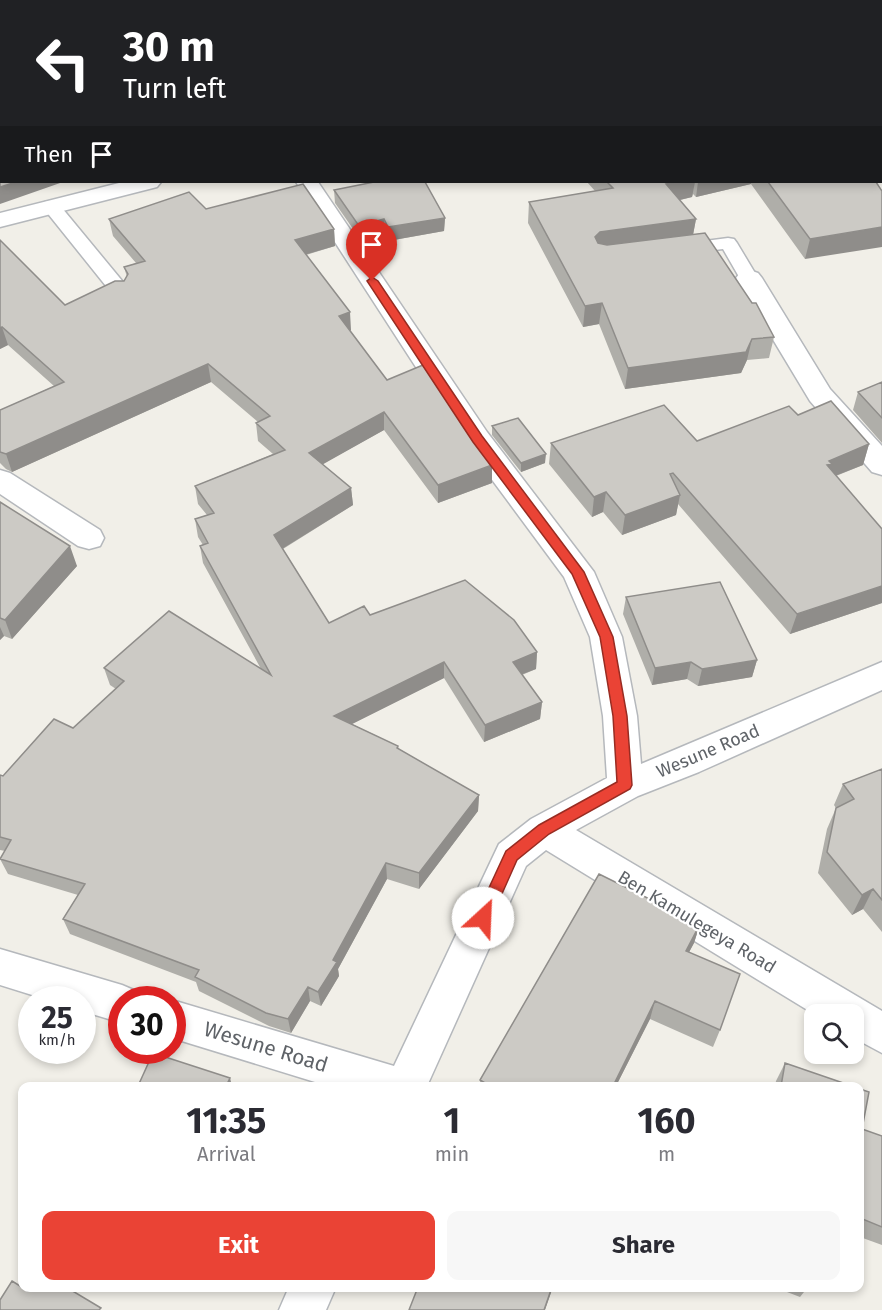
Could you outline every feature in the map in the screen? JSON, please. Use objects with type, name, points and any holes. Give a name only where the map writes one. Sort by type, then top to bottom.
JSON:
[{"type":"street","points":[[308,183],[477,439],[578,572],[606,637],[620,716],[625,785]]},
{"type":"street","points":[[0,220],[122,184]]},
{"type":"street","points":[[749,278],[820,395],[882,465]]},
{"type":"street","points":[[0,480],[89,538]]},
{"type":"street","name":"Wesune Road","points":[[408,1082],[512,855],[544,830],[625,785],[687,762],[882,675]]},
{"type":"street","name":"Ben Kamulegeya Road","points":[[544,830],[833,1004]]},
{"type":"street","points":[[0,967],[108,1000]]},
{"type":"street","points":[[864,1022],[882,1034]]},
{"type":"street","name":"Wesune Road","points":[[186,1023],[381,1082]]},
{"type":"street","points":[[302,1310],[311,1292]]},
{"type":"lane","points":[[51,206],[121,292]]},
{"type":"lane","points":[[661,252],[728,243],[749,278]]},
{"type":"building","points":[[0,183],[13,183],[0,187]]},
{"type":"building","points":[[369,183],[426,183],[445,218],[388,227],[384,219],[359,226],[334,190]]},
{"type":"building","points":[[608,183],[670,183],[666,184],[696,219],[600,232],[595,237],[598,243],[607,245],[705,233],[752,303],[756,303],[774,337],[752,339],[746,352],[628,368],[602,303],[585,306],[529,202],[613,188]]},
{"type":"building","points":[[769,183],[877,183],[882,191],[882,227],[810,239]]},
{"type":"building","points":[[303,184],[334,229],[295,240],[350,312],[339,316],[387,380],[423,365],[492,465],[438,485],[384,412],[309,453],[351,488],[274,535],[329,623],[364,606],[370,615],[465,580],[514,620],[537,652],[513,662],[542,702],[485,725],[444,662],[334,716],[398,746],[397,748],[479,795],[419,873],[386,863],[333,960],[337,962],[318,992],[308,987],[288,1019],[266,1013],[195,977],[199,970],[63,919],[85,884],[0,859],[11,840],[0,837],[0,775],[3,776],[54,719],[73,728],[124,681],[104,668],[169,611],[271,675],[200,546],[208,543],[195,519],[214,513],[195,486],[285,450],[256,423],[270,416],[208,364],[6,454],[0,452],[0,410],[64,382],[2,327],[0,328],[0,240],[65,305],[115,281],[124,281],[128,274],[124,267],[145,261],[109,219],[189,192],[206,209]]},
{"type":"building","points":[[882,382],[882,418],[858,392]]},
{"type":"building","points":[[831,401],[869,444],[829,461],[832,464],[827,465],[882,529],[882,586],[797,614],[673,473],[670,474],[680,495],[625,515],[606,492],[594,497],[551,443],[664,405],[697,441],[789,406],[798,415]]},
{"type":"building","points":[[518,418],[546,454],[521,463],[492,426]]},
{"type":"building","points":[[0,502],[70,546],[5,620],[0,618]]},
{"type":"building","points":[[720,582],[757,660],[702,669],[691,662],[655,668],[626,597]]},
{"type":"building","points":[[882,769],[882,900],[873,889],[862,895],[827,852],[836,808],[854,799],[843,784]]},
{"type":"building","points":[[599,874],[700,924],[686,951],[740,974],[720,1030],[655,1001],[615,1082],[483,1082],[480,1080]]},
{"type":"building","points":[[785,1063],[840,1082],[782,1082]]},
{"type":"building","points":[[148,1064],[186,1064],[230,1078],[228,1082],[140,1082]]},
{"type":"building","points":[[864,1090],[869,1092],[864,1118]]},
{"type":"building","points":[[864,1130],[882,1136],[882,1227],[864,1220]]},
{"type":"building","points":[[12,1281],[18,1285],[18,1292],[74,1292],[101,1308],[99,1310],[0,1310],[0,1300]]},
{"type":"building","points":[[416,1292],[550,1292],[544,1310],[409,1310]]},
{"type":"route","points":[[372,281],[477,439],[578,572],[606,637],[620,716],[625,785],[544,830],[512,855],[483,918]]}]
